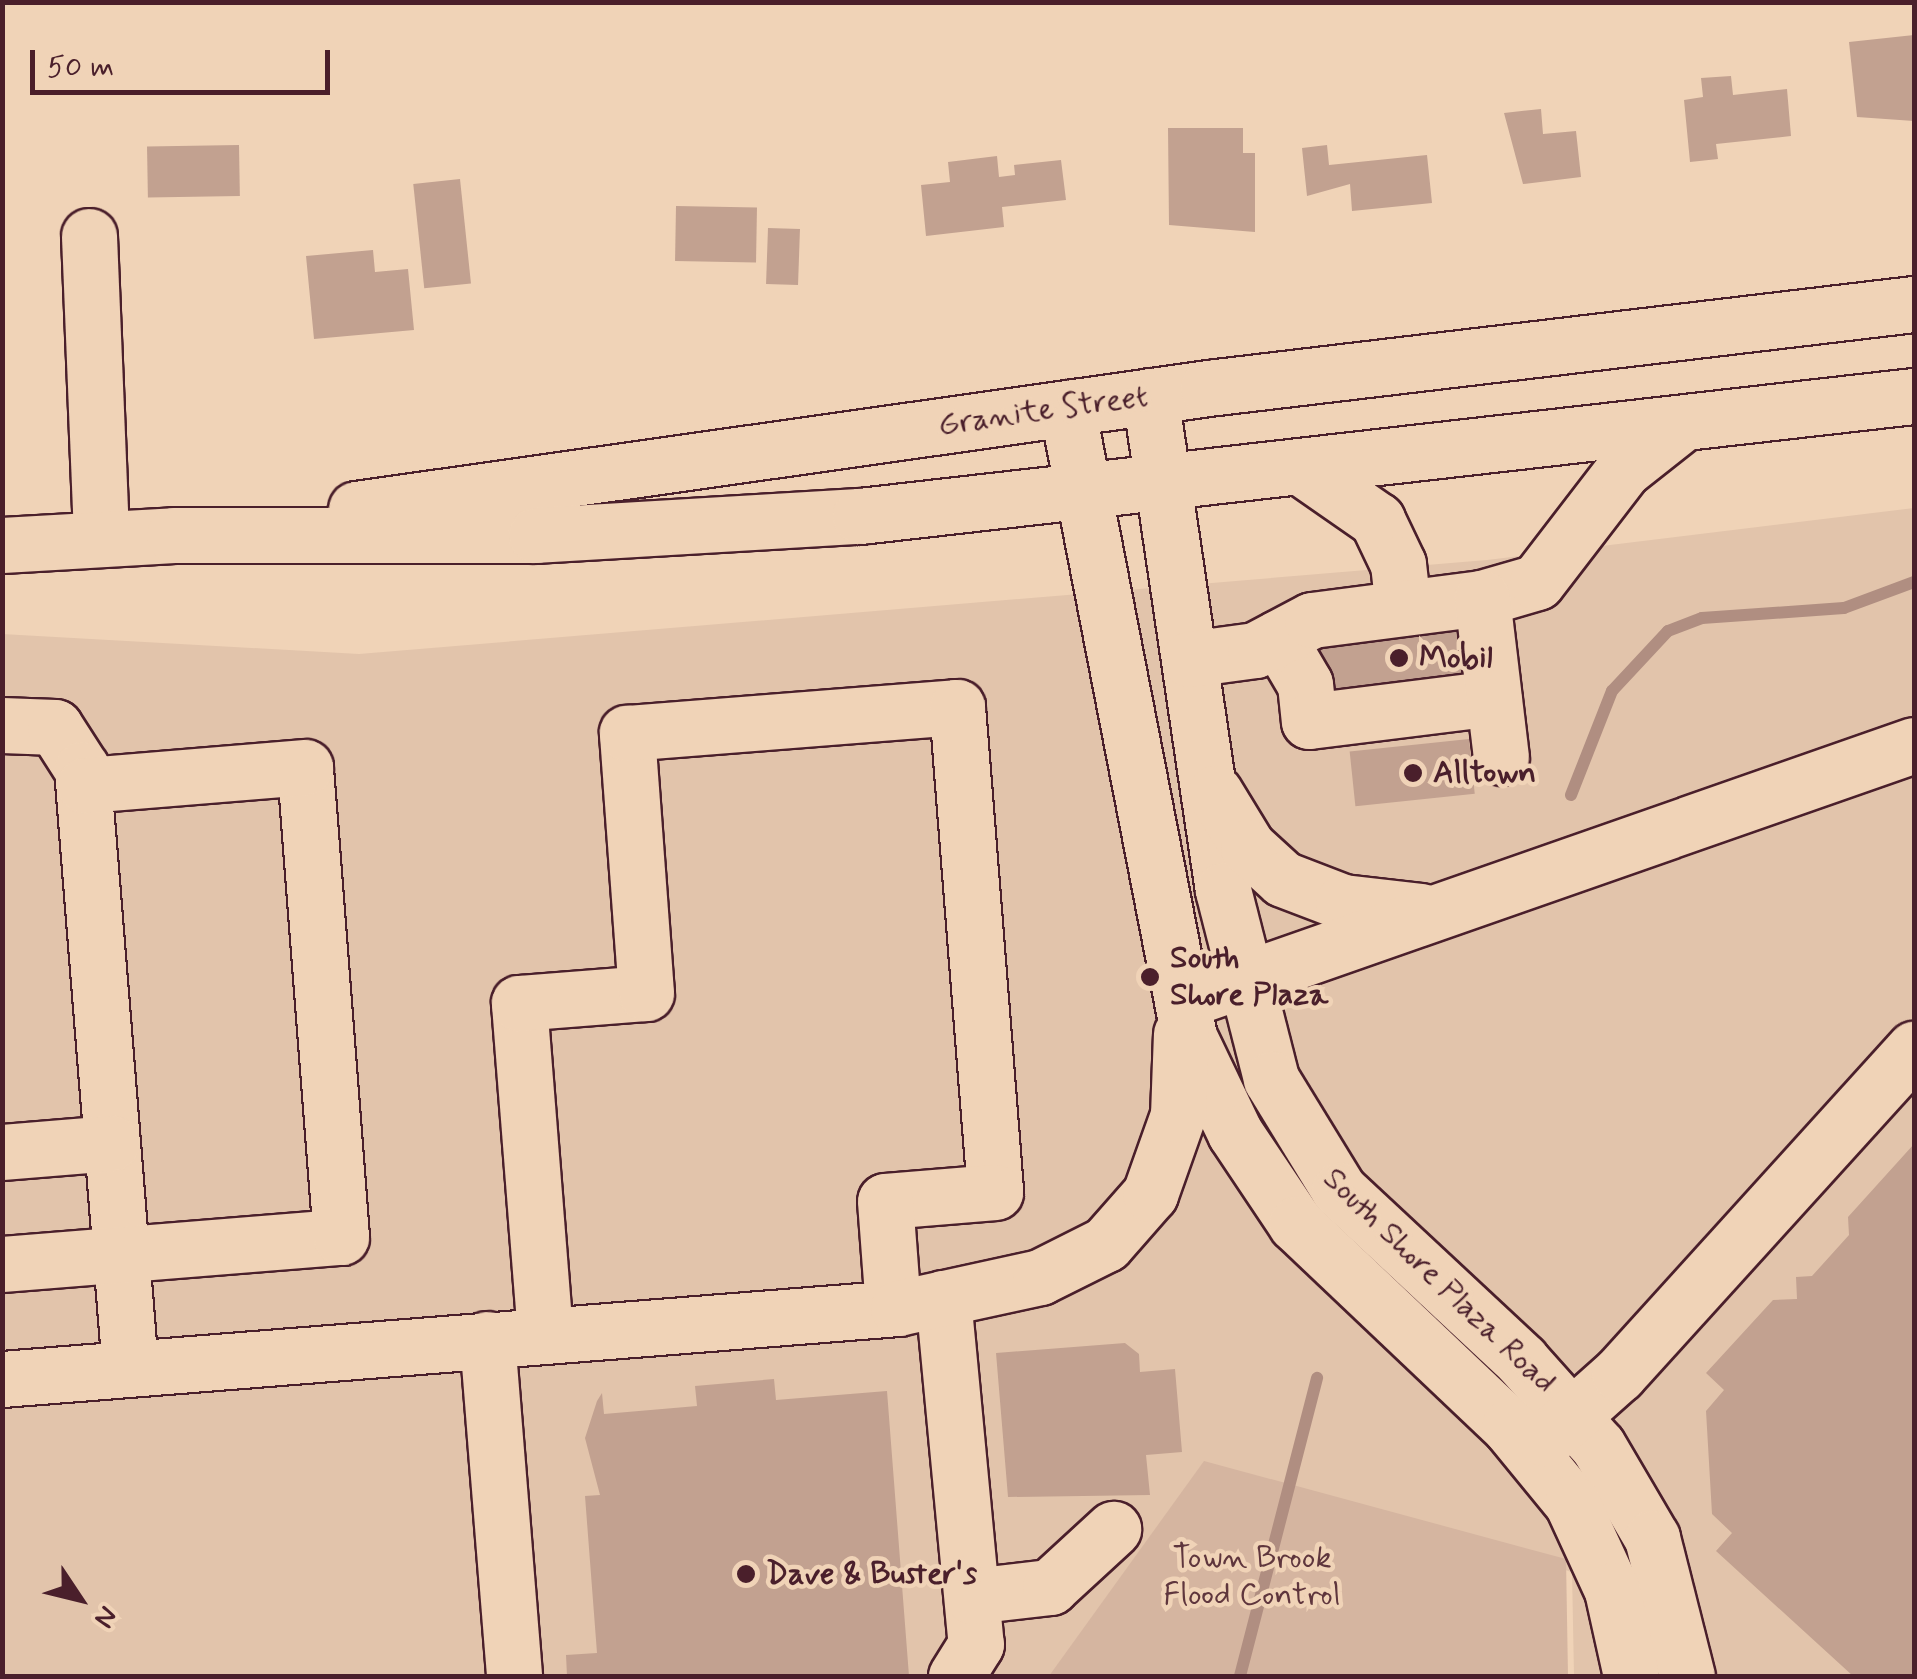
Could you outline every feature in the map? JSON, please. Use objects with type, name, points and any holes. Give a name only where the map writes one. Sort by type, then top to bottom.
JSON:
[{"type":"street","points":[[89,236],[101,539]]},
{"type":"street","name":"Granite Street","points":[[2,546],[174,534],[1150,396],[1914,304]]},
{"type":"street","name":"South Shore Plaza Road","points":[[1150,396],[1206,772],[1242,981],[1271,1079],[1319,1164],[1575,1416],[1652,1538],[1687,1676]]},
{"type":"street","name":"Granite Street","points":[[174,534],[536,536],[1079,496],[1914,396]]},
{"type":"street","name":"South Shore Plaza Road","points":[[1067,408],[1079,496],[1178,1001],[1235,1134],[1296,1224],[1532,1450],[1594,1544],[1632,1676]]},
{"type":"street","points":[[1189,659],[1278,638],[1312,620],[1482,598],[1537,582],[1623,470],[1680,425]]},
{"type":"street","points":[[1305,470],[1377,520],[1398,564],[1403,608]]},
{"type":"street","points":[[1482,598],[1502,756]]},
{"type":"street","points":[[1278,638],[1299,668],[1309,721],[1494,698]]},
{"type":"street","points":[[545,1334],[519,1003],[646,993],[626,734],[957,706],[995,1192],[885,1201],[918,1303],[972,1596],[976,1644],[956,1676]]},
{"type":"street","points":[[2,725],[62,731],[84,785],[130,1368]]},
{"type":"street","points":[[2,1378],[918,1303],[1064,1269],[1136,1214],[1178,1115],[1178,1001],[1909,760]]},
{"type":"street","points":[[2,1264],[341,1236],[305,767],[84,785]]},
{"type":"street","points":[[1206,772],[1232,825],[1283,879],[1343,902],[1439,912]]},
{"type":"street","points":[[1532,1450],[1575,1416],[1914,1049]]},
{"type":"street","points":[[2,1152],[112,1143]]},
{"type":"street","points":[[488,1339],[514,1676]]},
{"type":"street","points":[[972,1596],[1050,1587],[1113,1529]]},
{"type":"shaded area","name":"South Shore Plaza","points":[[1914,508],[1914,1676],[1574,1676],[1572,1572],[1212,1470],[1059,1676],[3,1676],[2,634],[359,654],[1487,560]]},
{"type":"green space","name":"Town Brook Flood Control","points":[[1204,1461],[1566,1559],[1568,1676],[1049,1676]]},
{"type":"building","points":[[1914,35],[1914,121],[1857,117],[1849,42]]},
{"type":"building","points":[[1731,76],[1733,95],[1787,89],[1791,136],[1716,144],[1718,159],[1690,162],[1684,100],[1703,97],[1701,78]]},
{"type":"building","points":[[1541,109],[1543,134],[1576,131],[1581,177],[1523,184],[1504,113]]},
{"type":"building","points":[[1168,128],[1243,128],[1243,153],[1255,153],[1255,232],[1169,225]]},
{"type":"building","points":[[239,145],[240,196],[148,198],[147,147]]},
{"type":"building","points":[[1327,145],[1329,165],[1427,155],[1432,203],[1352,211],[1350,184],[1307,196],[1302,148]]},
{"type":"building","points":[[997,156],[999,177],[1015,175],[1014,165],[1061,160],[1066,200],[1002,207],[1004,227],[926,236],[921,185],[950,182],[948,162]]},
{"type":"building","points":[[460,179],[471,283],[424,288],[413,184]]},
{"type":"building","points":[[676,206],[757,207],[756,262],[675,261]]},
{"type":"building","points":[[768,228],[800,229],[798,285],[766,284]]},
{"type":"building","points":[[373,250],[375,272],[408,269],[414,330],[314,339],[306,256]]},
{"type":"building","points":[[1469,620],[1476,676],[1322,694],[1315,639]]},
{"type":"building","name":"Alltown","points":[[1469,739],[1475,794],[1355,806],[1350,752]]},
{"type":"building","points":[[1914,1144],[1914,1674],[1853,1676],[1716,1551],[1732,1533],[1712,1514],[1706,1411],[1724,1390],[1706,1373],[1773,1300],[1797,1299],[1796,1277],[1812,1276],[1849,1235],[1848,1217]]},
{"type":"building","points":[[1125,1343],[1139,1354],[1140,1372],[1175,1369],[1182,1452],[1146,1455],[1150,1495],[1008,1497],[996,1353]]},
{"type":"building","name":"Dave & Buster's","points":[[774,1379],[776,1400],[887,1391],[909,1676],[567,1676],[566,1655],[597,1653],[585,1496],[600,1495],[585,1438],[602,1393],[604,1414],[697,1406],[695,1386]]},
{"type":"waterway","points":[[1571,795],[1612,691],[1668,631],[1702,618],[1844,608],[1914,582]]},
{"type":"waterway","points":[[1240,1676],[1317,1378]]},
{"type":"place","name":"Mobil","points":[[1399,658]]},
{"type":"place","name":"Alltown","points":[[1413,773]]},
{"type":"place","name":"South Shore Plaza","points":[[1150,977]]},
{"type":"place","name":"Dave & Buster's","points":[[746,1574]]}]
